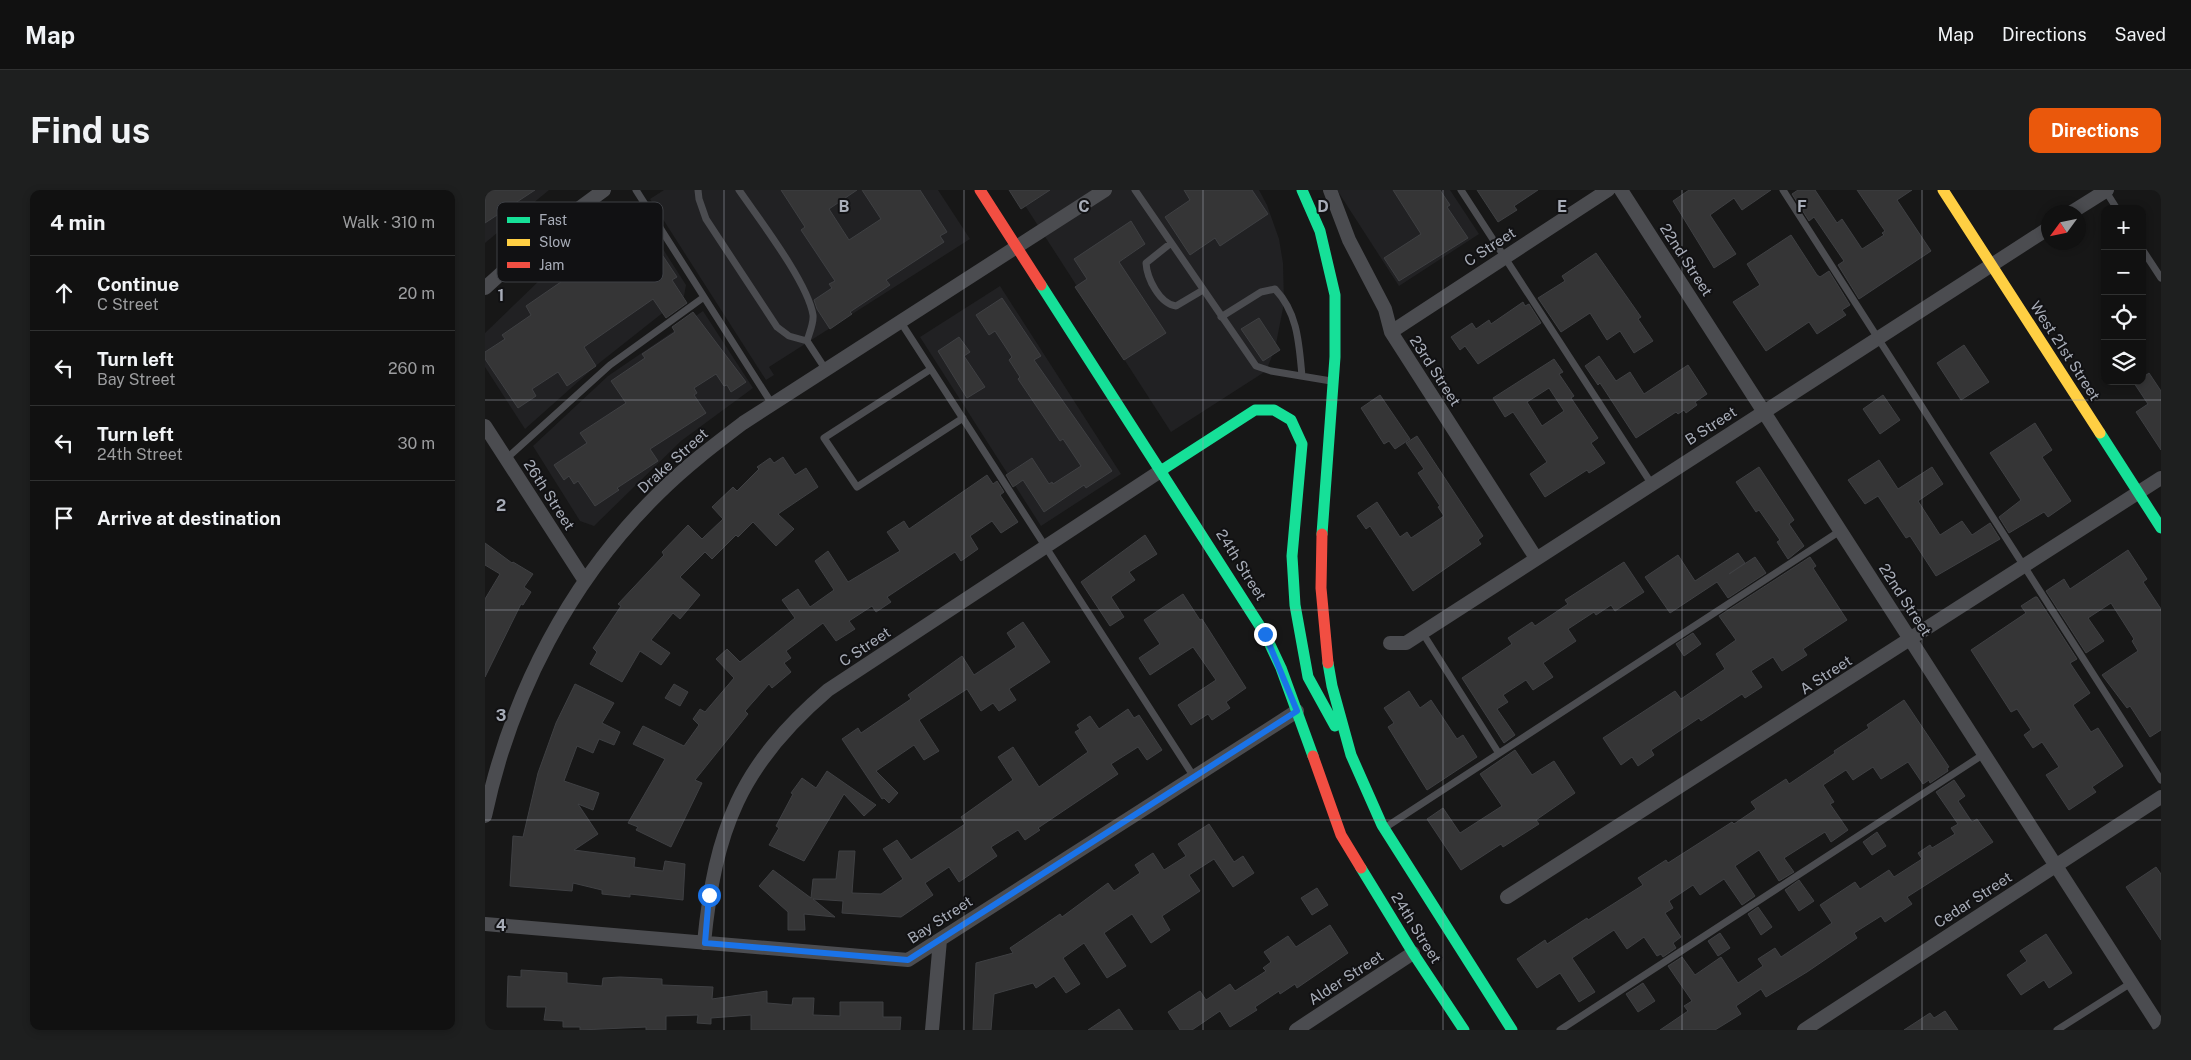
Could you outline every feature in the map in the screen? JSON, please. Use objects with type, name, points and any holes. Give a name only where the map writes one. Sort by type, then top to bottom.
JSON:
[{"type":"main road","name":"24th Street","points":[[980,190],[1162,470],[1265,634],[1297,711],[1341,834],[1413,953],[1464,1030]]},
{"type":"main road","name":"24th Street","points":[[1302,190],[1320,232],[1332,278],[1336,324],[1334,381],[1321,549],[1324,636],[1332,686],[1351,755],[1365,791],[1383,828],[1512,1030]]},
{"type":"main road","name":"West 21st Street","points":[[1943,190],[2161,528]]},
{"type":"main road","points":[[1162,470],[1255,410],[1274,410],[1291,420],[1302,444],[1292,556],[1295,605],[1303,655],[1313,686],[1351,755]]},
{"type":"street","points":[[588,202],[605,190]]},
{"type":"street","name":"Drake Street","points":[[485,816],[503,746],[518,705],[553,634],[585,581],[621,534],[659,493],[699,456],[773,404],[1105,190]]},
{"type":"street","name":"23rd Street","points":[[1329,190],[1349,240],[1385,308],[1391,332],[1536,558]]},
{"type":"street","name":"C Street","points":[[1391,332],[1608,190]]},
{"type":"street","name":"22nd Street","points":[[1621,190],[2161,1028]]},
{"type":"street","points":[[2083,205],[2106,190]]},
{"type":"street","name":"B Street","points":[[1390,643],[1406,643],[1651,483],[2041,233]]},
{"type":"street","points":[[485,288],[497,277]]},
{"type":"street","name":"26th Street","points":[[485,426],[585,581]]},
{"type":"street","name":"C Street","points":[[705,943],[714,864],[725,829],[745,786],[775,742],[800,714],[828,690],[1162,470]]},
{"type":"street","name":"A Street","points":[[1507,898],[2161,478]]},
{"type":"street","name":"Bay Street","points":[[485,924],[908,960],[1297,711]]},
{"type":"street","name":"Cedar Street","points":[[1804,1030],[2161,798]]},
{"type":"street","points":[[932,1030],[940,940]]},
{"type":"street","name":"Alder Street","points":[[1296,1030],[1413,953]]},
{"type":"lane","points":[[636,190],[644,202]]},
{"type":"lane","points":[[698,190],[705,219],[777,327],[789,336],[807,341],[826,370]]},
{"type":"lane","points":[[739,190],[784,257],[806,295],[813,316],[807,341]]},
{"type":"lane","points":[[1135,190],[1256,366],[1271,371],[1334,381]]},
{"type":"lane","points":[[1461,190],[1651,483]]},
{"type":"lane","points":[[1783,190],[1876,339],[2161,780]]},
{"type":"lane","points":[[2106,190],[2115,205]]},
{"type":"lane","points":[[663,232],[773,404]]},
{"type":"lane","points":[[1171,243],[1146,263],[1148,275],[1160,296],[1166,303],[1176,306],[1203,290]]},
{"type":"lane","points":[[2143,250],[2161,278]]},
{"type":"lane","points":[[1221,317],[1261,292],[1275,289],[1287,301],[1292,313],[1302,376]]},
{"type":"lane","points":[[506,460],[610,364],[704,297]]},
{"type":"lane","points":[[901,321],[1194,777]]},
{"type":"lane","points":[[931,369],[824,438],[857,487],[963,418]]},
{"type":"lane","points":[[1383,828],[1840,531]]},
{"type":"lane","points":[[1422,632],[1498,752]]},
{"type":"lane","points":[[1560,1030],[1984,754]]},
{"type":"lane","points":[[2057,1030],[2131,982]]},
{"type":"shaded area","points":[[485,190],[549,190],[535,202],[497,202],[497,233],[485,243]]},
{"type":"shaded area","points":[[664,190],[938,190],[970,239],[769,367],[774,375],[766,380],[663,219],[663,202],[652,202],[650,199]]},
{"type":"shaded area","points":[[1015,190],[1259,190],[1267,205],[1279,239],[1283,263],[1284,303],[1275,349],[1266,371],[1171,432]]},
{"type":"shaded area","points":[[1337,190],[1450,190],[1479,234],[1399,286]]},
{"type":"shaded area","points":[[663,249],[686,285],[684,296],[598,364],[525,429],[485,367],[485,333],[538,282],[663,282]]},
{"type":"shaded area","points":[[1000,286],[1121,474],[1041,526],[920,337]]},
{"type":"shaded area","points":[[703,311],[753,388],[681,441],[594,526],[580,521],[533,446],[608,376]]},
{"type":"building","points":[[485,190],[535,190],[517,202],[497,202],[497,215],[485,223]]},
{"type":"building","points":[[781,190],[857,190],[829,209],[849,240],[881,219],[862,190],[920,190],[947,232],[940,236],[944,242],[886,280],[890,285],[850,312],[852,314],[830,329],[817,309],[814,300],[832,288],[829,284],[835,281],[801,230],[805,227]]},
{"type":"building","points":[[1009,190],[1050,190],[1021,209]]},
{"type":"building","points":[[1184,190],[1252,190],[1268,214],[1220,246],[1215,238],[1190,255],[1165,217],[1190,200]]},
{"type":"building","points":[[1393,190],[1440,190],[1450,205],[1447,207],[1468,238],[1399,281],[1384,258],[1421,234]]},
{"type":"building","points":[[1477,190],[1538,190],[1514,206],[1517,210],[1498,222]]},
{"type":"building","points":[[1689,190],[1771,190],[1742,210],[1734,198],[1710,215],[1736,254],[1714,268],[1673,201]]},
{"type":"building","points":[[1798,190],[1815,190],[1837,223],[1842,219],[1862,249],[1884,235],[1882,233],[1885,231],[1857,190],[1912,190],[1897,200],[1931,251],[1859,299],[1838,265],[1844,261],[1814,217],[1809,221],[1792,194]]},
{"type":"building","points":[[1131,221],[1145,244],[1119,262],[1166,333],[1124,360],[1075,287],[1087,279],[1074,259]]},
{"type":"building","points":[[1791,235],[1817,275],[1820,277],[1829,271],[1850,305],[1842,310],[1846,315],[1817,334],[1809,322],[1766,351],[1733,302],[1760,285],[1747,264]]},
{"type":"building","points":[[1596,253],[1641,317],[1638,319],[1653,341],[1634,353],[1620,331],[1607,340],[1590,313],[1561,332],[1538,298],[1565,281],[1562,276]]},
{"type":"building","points":[[663,256],[677,277],[672,280],[687,303],[666,318],[653,299],[584,347],[596,366],[567,386],[558,372],[532,389],[536,396],[518,408],[485,359],[485,352],[505,339],[502,335],[531,315],[526,306],[561,282],[663,282]]},
{"type":"building","points":[[1002,298],[1041,356],[1034,360],[1112,471],[1086,488],[1084,485],[1044,512],[1023,480],[1013,487],[1006,475],[1032,458],[1049,484],[1052,482],[1053,484],[1081,466],[1063,439],[1060,441],[1018,379],[1020,377],[1009,360],[1012,357],[995,331],[989,335],[976,315]]},
{"type":"building","points":[[1523,302],[1525,306],[1529,304],[1541,323],[1478,364],[1465,346],[1460,350],[1451,337],[1472,323],[1476,329],[1489,320],[1491,324]]},
{"type":"building","points":[[693,312],[746,382],[731,392],[727,385],[724,386],[716,374],[694,388],[697,393],[694,395],[706,413],[650,449],[658,461],[617,488],[619,490],[595,506],[578,481],[574,484],[569,476],[564,480],[554,465],[587,443],[580,433],[626,403],[611,381],[645,358],[642,354],[675,332],[672,327]]},
{"type":"building","points":[[1259,318],[1280,350],[1263,361],[1241,329]]},
{"type":"building","points":[[959,337],[970,352],[964,356],[985,387],[967,398],[938,351]]},
{"type":"building","points":[[1964,345],[1989,382],[1961,400],[1937,363]]},
{"type":"building","points":[[1599,356],[1616,381],[1630,372],[1644,394],[1688,365],[1707,394],[1695,402],[1697,405],[1686,413],[1684,410],[1678,414],[1676,412],[1636,438],[1600,383],[1598,385],[1585,366]]},
{"type":"building","points":[[1554,359],[1563,372],[1559,374],[1574,396],[1571,398],[1598,438],[1591,443],[1605,463],[1589,473],[1587,470],[1545,497],[1530,474],[1547,462],[1513,412],[1505,417],[1493,398]],"holes":[[[1549,388],[1564,411],[1542,426],[1527,402]]]},
{"type":"building","points":[[2149,373],[2161,391],[2161,450],[2136,412],[2148,404],[2135,385],[2146,385],[2146,375]]},
{"type":"building","points":[[1380,395],[1410,439],[1395,449],[1389,441],[1384,444],[1361,408]]},
{"type":"building","points":[[1883,395],[1900,420],[1880,434],[1863,409]]},
{"type":"building","points":[[2035,423],[2052,450],[2042,457],[2071,501],[2048,517],[2044,512],[2009,533],[1999,517],[2021,500],[1990,453]]},
{"type":"building","points":[[1417,436],[1483,536],[1478,540],[1481,544],[1413,591],[1370,526],[1366,529],[1357,516],[1377,502],[1400,537],[1407,532],[1411,538],[1444,516],[1438,507],[1440,506],[1418,473],[1424,469],[1406,443]]},
{"type":"building","points":[[783,457],[795,475],[806,468],[818,487],[778,514],[794,529],[776,546],[753,522],[738,537],[736,535],[712,559],[705,552],[680,577],[700,595],[680,619],[673,613],[651,640],[670,653],[661,665],[640,651],[622,682],[590,664],[597,652],[593,648],[621,606],[618,604],[664,555],[662,552],[688,525],[702,539],[723,519],[712,507],[733,487],[737,491],[759,469],[757,467],[770,458],[774,463]]},
{"type":"building","points":[[1879,460],[1898,489],[1932,467],[1943,484],[1918,501],[1940,535],[1962,521],[1972,535],[1990,523],[2000,539],[1936,576],[1910,536],[1906,538],[1878,496],[1865,504],[1848,480]]},
{"type":"building","points":[[1759,467],[1794,520],[1789,524],[1804,546],[1788,559],[1777,542],[1780,540],[1759,510],[1756,512],[1736,482]]},
{"type":"building","points":[[987,475],[993,484],[997,481],[1004,492],[1000,495],[1018,522],[1001,533],[992,521],[970,536],[978,549],[961,561],[955,552],[887,597],[891,602],[876,612],[872,606],[849,621],[855,629],[836,641],[823,623],[786,651],[791,658],[784,663],[791,672],[772,688],[769,684],[745,711],[748,714],[695,780],[702,783],[671,847],[636,830],[638,827],[628,823],[665,759],[633,744],[643,726],[684,746],[699,725],[693,719],[700,709],[705,712],[734,678],[716,659],[727,649],[740,662],[795,618],[782,600],[798,589],[810,607],[834,590],[815,561],[828,551],[848,582],[900,551],[887,532],[904,521],[909,529]]},
{"type":"building","points":[[1145,535],[1157,554],[1129,572],[1135,580],[1111,597],[1124,617],[1110,626],[1081,582]]},
{"type":"building","points":[[485,543],[512,563],[533,574],[524,587],[531,592],[523,605],[521,604],[485,677],[485,599],[500,574],[485,565]]},
{"type":"building","points":[[2128,550],[2147,579],[2143,582],[2161,609],[2161,730],[2150,737],[2130,706],[2127,708],[2102,675],[2138,651],[2132,641],[2134,639],[2111,603],[2088,618],[2104,641],[2086,653],[2046,591],[2064,579],[2070,589]]},
{"type":"building","points":[[1738,553],[1745,563],[1729,574],[1755,557],[1766,573],[1728,598],[1717,582],[1670,613],[1645,577],[1678,555],[1695,581]]},
{"type":"building","points":[[1810,557],[1816,566],[1813,568],[1847,620],[1803,649],[1807,655],[1782,671],[1773,657],[1751,671],[1762,687],[1745,698],[1742,694],[1701,721],[1699,718],[1651,750],[1654,755],[1638,766],[1632,757],[1621,765],[1603,738],[1675,691],[1681,699],[1725,669],[1716,654],[1736,640],[1719,616]]},
{"type":"building","points":[[1624,562],[1644,592],[1615,611],[1611,605],[1596,615],[1594,612],[1568,629],[1576,641],[1543,663],[1553,677],[1533,690],[1526,680],[1503,695],[1508,702],[1497,709],[1515,735],[1504,743],[1462,678],[1512,644],[1508,638],[1532,622],[1535,626],[1568,604],[1565,600]]},
{"type":"building","points":[[1183,594],[1200,620],[1202,619],[1246,688],[1226,702],[1230,708],[1212,720],[1208,714],[1191,725],[1178,705],[1216,680],[1193,647],[1150,675],[1139,658],[1160,644],[1144,620]]},
{"type":"building","points":[[2037,597],[2077,659],[2070,663],[2090,693],[2073,705],[2091,732],[2098,728],[2123,766],[2092,787],[2096,792],[2069,810],[2046,775],[2059,767],[2042,742],[2033,748],[2024,735],[2031,730],[2017,709],[2011,712],[1971,650],[2026,613],[2021,606]]},
{"type":"building","points":[[1023,622],[1050,662],[1009,689],[1016,700],[999,711],[993,703],[981,711],[967,689],[919,720],[939,751],[924,760],[914,745],[876,771],[898,793],[889,803],[884,798],[882,799],[842,739],[858,728],[861,733],[911,699],[908,695],[962,656],[974,675],[1016,647],[1007,633]]},
{"type":"building","points":[[1693,633],[1701,644],[1684,656],[1676,644]]},
{"type":"building","points":[[575,684],[614,703],[602,723],[620,732],[614,745],[599,739],[593,753],[577,746],[564,781],[599,793],[593,810],[578,804],[598,834],[574,850],[635,858],[634,867],[663,871],[665,861],[685,864],[683,900],[630,894],[630,897],[602,894],[602,890],[573,883],[572,891],[510,886],[513,836],[523,837],[538,773],[556,723]]},
{"type":"building","points":[[674,684],[688,692],[680,706],[665,698]]},
{"type":"building","points":[[1409,691],[1420,708],[1431,700],[1457,739],[1463,735],[1477,757],[1427,790],[1388,727],[1394,723],[1384,708]]},
{"type":"building","points":[[1904,700],[1949,767],[1947,768],[1948,771],[1930,783],[1929,780],[1923,784],[1908,762],[1881,779],[1873,767],[1853,780],[1846,770],[1823,785],[1834,802],[1830,804],[1848,830],[1831,842],[1825,832],[1784,858],[1794,872],[1779,881],[1759,850],[1735,866],[1755,896],[1742,905],[1724,879],[1700,895],[1693,885],[1669,901],[1673,908],[1665,913],[1681,937],[1673,943],[1676,948],[1663,957],[1661,954],[1657,956],[1644,937],[1627,949],[1614,930],[1572,958],[1595,992],[1579,1002],[1560,973],[1537,988],[1517,959],[1545,940],[1547,944],[1587,918],[1588,920],[1643,885],[1638,878],[1666,860],[1668,863],[1732,822],[1734,824],[1756,809],[1751,802],[1786,779],[1789,784],[1835,753],[1834,751],[1869,728],[1867,725]]},
{"type":"building","points":[[1128,709],[1134,718],[1139,715],[1162,750],[1147,760],[1138,747],[1111,764],[1118,774],[1038,828],[1040,830],[1025,840],[1018,830],[991,847],[997,856],[959,882],[949,867],[925,883],[933,895],[901,917],[842,913],[843,901],[813,899],[835,917],[804,914],[805,930],[788,930],[788,912],[759,886],[773,870],[811,898],[813,879],[836,879],[839,851],[855,851],[852,893],[881,894],[903,879],[883,849],[897,840],[911,860],[965,824],[961,817],[1013,780],[998,757],[1013,747],[1039,787],[1088,752],[1075,732],[1080,729],[1077,725],[1090,716],[1099,729]]},
{"type":"building","points":[[1515,750],[1532,775],[1554,761],[1575,793],[1536,820],[1539,824],[1503,847],[1501,844],[1461,870],[1427,819],[1443,808],[1460,833],[1502,806],[1480,774]]},
{"type":"building","points":[[827,771],[876,805],[864,816],[844,794],[804,861],[769,845],[779,828],[776,826],[793,794],[791,793],[802,778],[816,788]]},
{"type":"building","points":[[1954,780],[1965,796],[1958,801],[1972,822],[1977,819],[1993,842],[1907,897],[1912,904],[1885,922],[1881,916],[1854,933],[1857,938],[1807,972],[1766,997],[1761,989],[1736,1006],[1741,1014],[1715,1030],[1660,1030],[1688,1011],[1684,1006],[1692,1001],[1668,966],[1682,957],[1695,975],[1721,957],[1738,983],[1763,966],[1758,959],[1775,948],[1781,957],[1832,923],[1820,905],[1855,882],[1860,889],[1889,870],[1894,877],[1922,859],[1918,853],[1930,845],[1932,848],[1955,834],[1951,828],[1958,824],[1936,792]]},
{"type":"building","points":[[1209,824],[1234,862],[1243,856],[1254,873],[1233,887],[1214,859],[1189,875],[1200,891],[1162,916],[1170,930],[1151,943],[1132,914],[1104,933],[1126,966],[1107,978],[1084,943],[1063,958],[1080,984],[1066,993],[1054,976],[1036,988],[1033,983],[994,994],[991,1030],[973,1030],[976,963],[1013,953],[1010,948],[1060,914],[1062,917],[1108,883],[1114,891],[1140,873],[1135,865],[1153,853],[1164,870],[1186,856],[1178,844]]},
{"type":"building","points":[[1877,832],[1886,846],[1872,855],[1863,842]]},
{"type":"building","points":[[2156,867],[2161,874],[2161,940],[2126,887]]},
{"type":"building","points":[[1799,880],[1814,901],[1799,911],[1785,890]]},
{"type":"building","points":[[1317,888],[1328,905],[1312,915],[1301,898]]},
{"type":"building","points":[[1758,907],[1772,927],[1761,935],[1748,914]]},
{"type":"building","points":[[1330,925],[1348,953],[1297,988],[1295,984],[1280,994],[1279,991],[1255,1007],[1257,1010],[1230,1027],[1220,1011],[1192,1030],[1180,1030],[1168,1012],[1200,991],[1206,1000],[1230,984],[1235,991],[1266,971],[1263,968],[1271,962],[1264,952],[1288,936],[1296,947]]},
{"type":"building","points":[[1720,933],[1730,948],[1718,956],[1708,941]]},
{"type":"building","points":[[2046,934],[2072,973],[2049,988],[2044,980],[2021,995],[2007,975],[2027,961],[2020,951]]},
{"type":"building","points":[[521,970],[567,973],[567,983],[602,986],[603,978],[662,979],[662,985],[713,987],[712,999],[767,991],[767,1003],[792,1005],[793,998],[814,998],[813,1015],[840,1016],[840,1002],[883,1002],[883,1017],[901,1017],[900,1030],[751,1030],[751,1015],[711,1018],[711,1024],[697,1023],[698,1015],[666,1016],[666,1030],[646,1030],[646,1027],[580,1030],[580,1027],[563,1027],[563,1021],[544,1020],[546,1007],[507,1007],[508,976],[521,977]]},
{"type":"building","points":[[1643,983],[1655,1001],[1638,1012],[1626,994]]},
{"type":"building","points":[[1119,1009],[1133,1030],[1088,1030]]},
{"type":"building","points":[[1945,1011],[1958,1030],[1904,1030],[1930,1013],[1934,1018]]},
{"type":"traffic: fast","points":[[1302,190],[1320,231],[1335,295],[1335,357],[1322,534]]},
{"type":"traffic: fast","points":[[1041,285],[1265,634],[1281,668],[1313,756]]},
{"type":"traffic: fast","points":[[1162,470],[1255,410],[1274,410],[1291,420],[1302,444],[1292,556],[1295,605],[1308,677],[1335,726]]},
{"type":"traffic: fast","points":[[2100,433],[2161,528]]},
{"type":"traffic: fast","points":[[1328,663],[1332,686],[1351,755],[1382,825],[1512,1030]]},
{"type":"traffic: fast","points":[[1361,868],[1413,953],[1464,1030]]},
{"type":"traffic: slow","points":[[1943,190],[2100,433]]},
{"type":"traffic: jam","points":[[980,190],[1041,285]]},
{"type":"traffic: jam","points":[[1322,534],[1321,588],[1328,663]]},
{"type":"traffic: jam","points":[[1313,756],[1341,835],[1361,868]]},
{"type":"route","points":[[709,895],[705,943],[908,960],[1297,711],[1281,668],[1265,634]]}]
